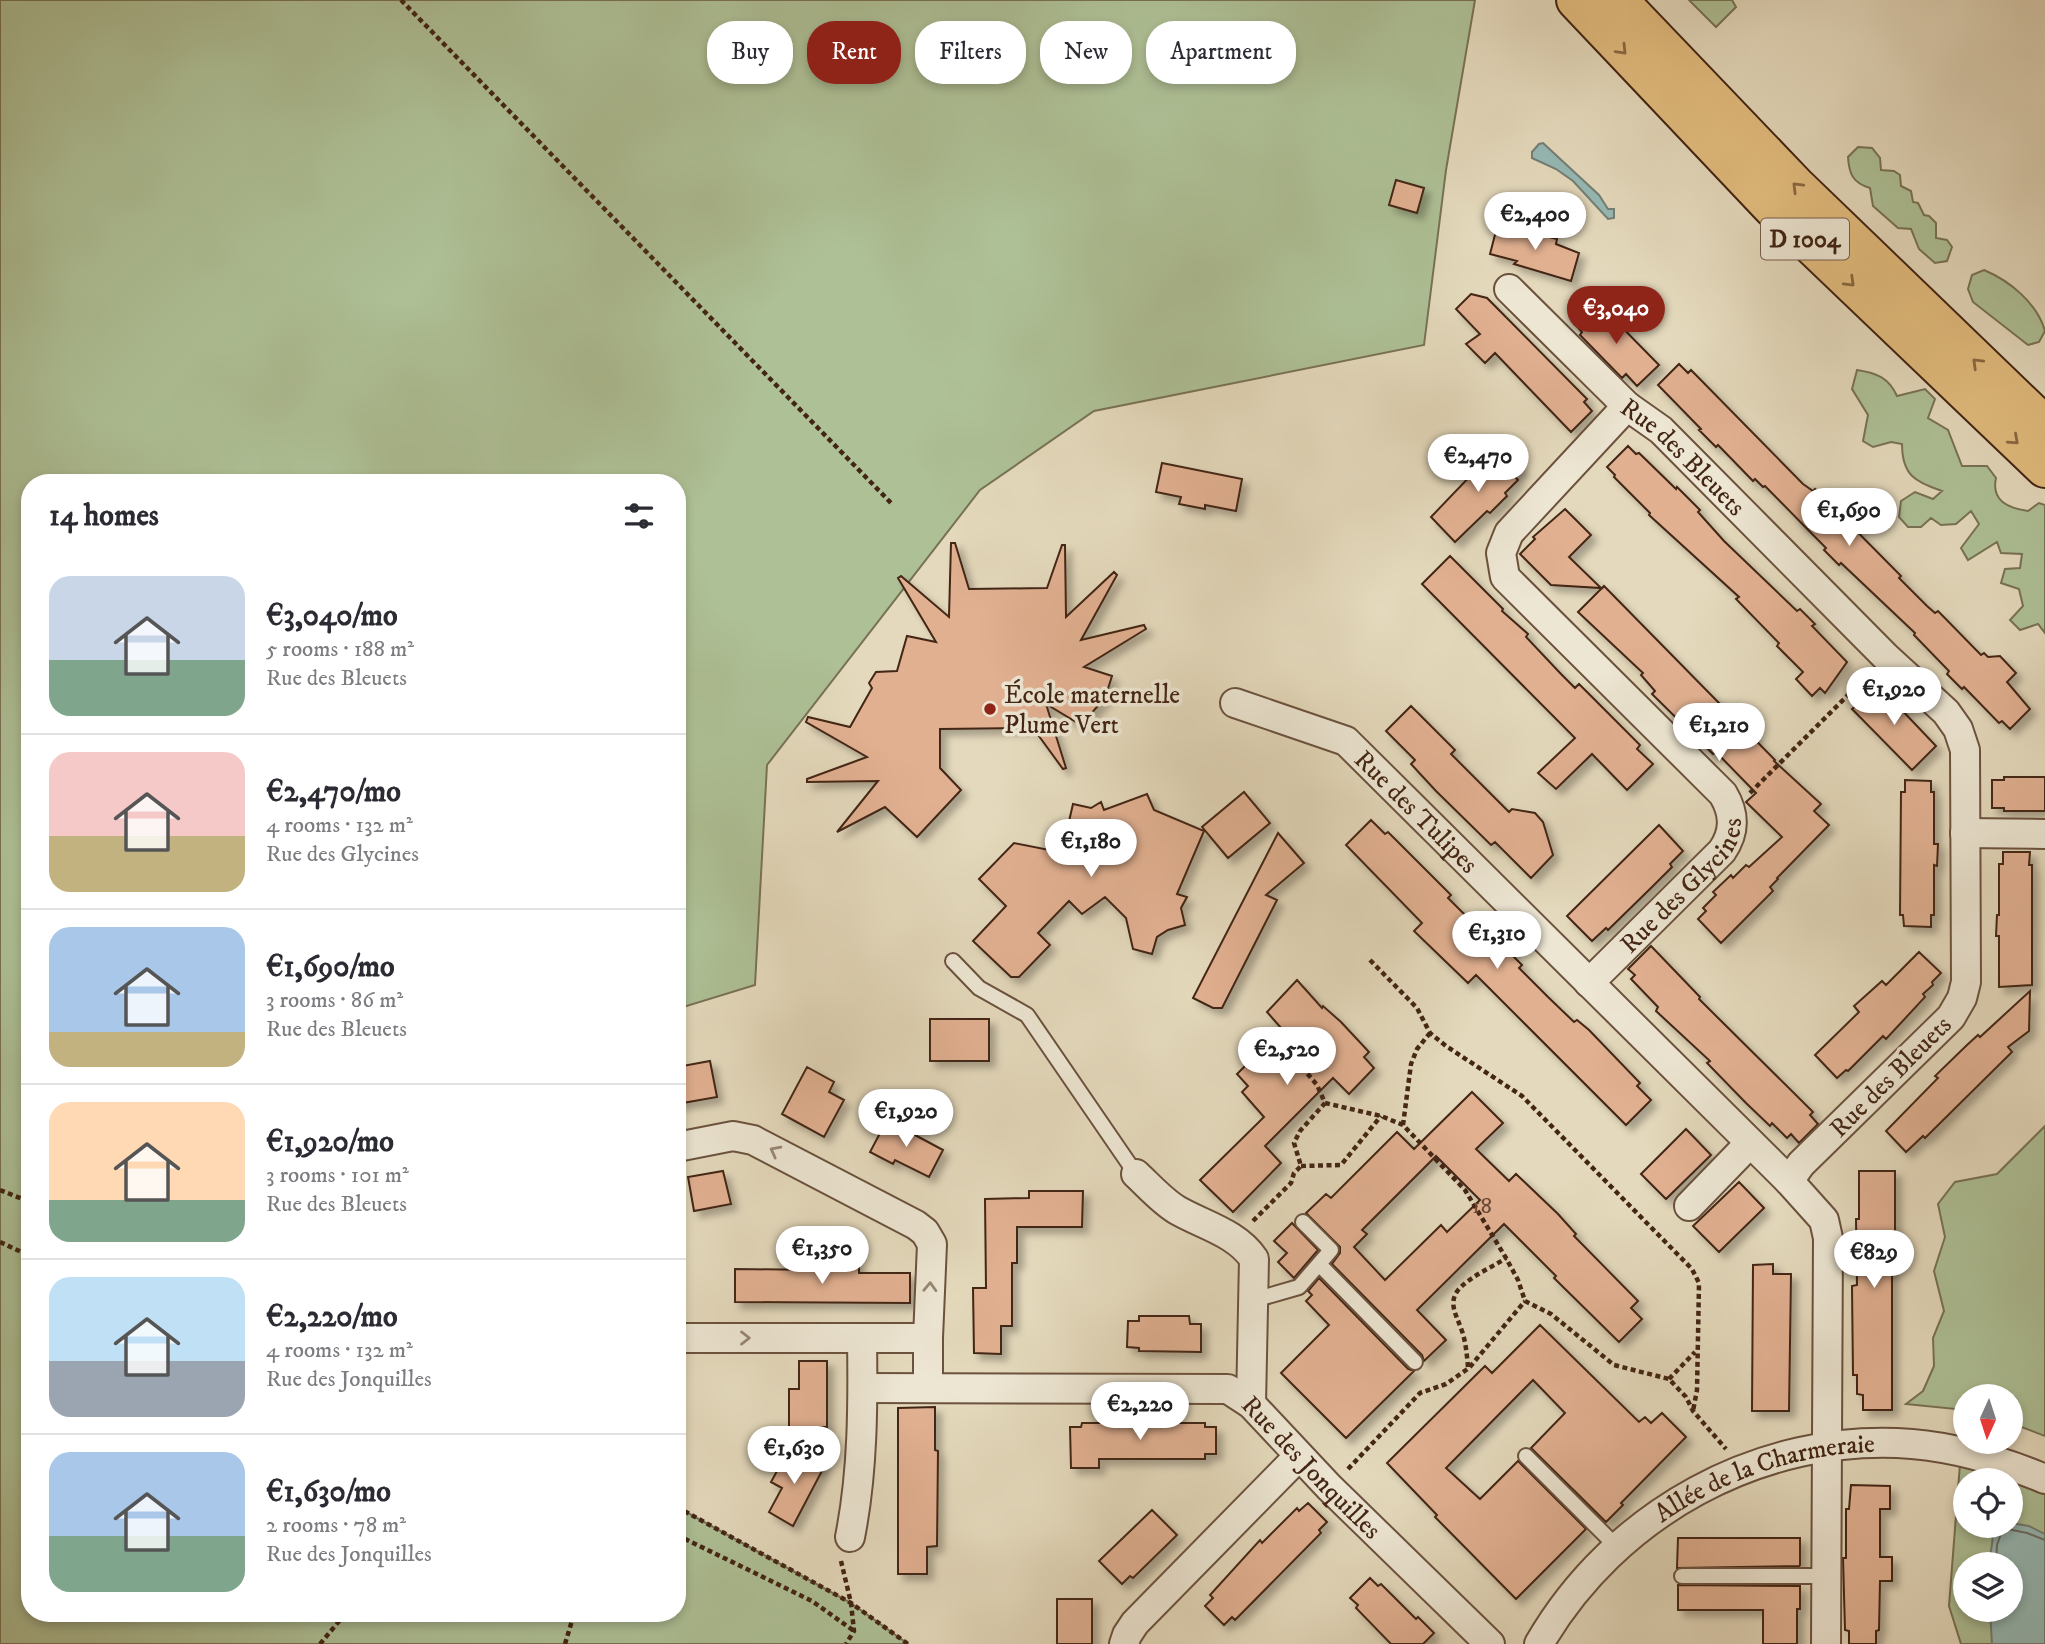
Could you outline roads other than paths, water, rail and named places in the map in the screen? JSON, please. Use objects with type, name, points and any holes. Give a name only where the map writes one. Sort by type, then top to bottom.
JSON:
[{"type":"highway","name":"D 1004","points":[[1576,0],[1772,207],[2045,468]]},
{"type":"highway","name":"D 1004","points":[[1618,0],[1795,185],[2045,426]]},
{"type":"street","name":"Rue des Bleuets","points":[[1509,289],[1627,407],[1661,430],[1886,657],[1946,712],[1961,735],[1965,750],[1966,982],[1959,1006],[1951,1017],[1801,1164],[1789,1181]]},
{"type":"street","name":"Rue des Glycines","points":[[1589,983],[1722,851],[1730,840],[1733,828],[1730,809],[1723,794],[1505,577],[1501,553],[1509,533],[1627,407]]},
{"type":"street","name":"Rue des Tulipes","points":[[1235,703],[1346,741],[1789,1181],[1824,1220],[1828,1238],[1826,1644]]},
{"type":"street","points":[[1965,833],[2045,834]]},
{"type":"street","points":[[686,1145],[733,1136],[753,1140],[921,1228],[932,1244],[928,1388]]},
{"type":"street","points":[[1689,1206],[1750,1143]]},
{"type":"street","points":[[1136,1174],[1175,1208],[1236,1240],[1247,1248],[1254,1259],[1251,1404]]},
{"type":"street","points":[[686,1338],[928,1338]]},
{"type":"street","points":[[850,1537],[857,1501],[863,1388],[862,1338]]},
{"type":"street","name":"Rue des Jonquilles","points":[[863,1388],[1228,1390],[1251,1404],[1329,1487],[1490,1644]]},
{"type":"street","name":"Allée de la Charmeraie","points":[[1539,1644],[1568,1599],[1616,1546],[1678,1501],[1742,1469],[1825,1447],[1883,1443],[1944,1448],[2010,1464],[2045,1479]]},
{"type":"street","points":[[1124,1644],[1135,1623],[1299,1456]]},
{"type":"lane","points":[[953,961],[979,988],[1027,1015],[1136,1174]]},
{"type":"lane","points":[[1254,1300],[1299,1287],[1332,1250],[1303,1222]]},
{"type":"lane","points":[[1319,1264],[1415,1362]]},
{"type":"lane","points":[[1526,1456],[1616,1546]]},
{"type":"lane","points":[[1682,1576],[1826,1576]]},
{"type":"water","points":[[1543,143],[1599,195],[1608,209],[1614,209],[1614,218],[1608,219],[1573,181],[1556,169],[1532,158],[1532,152]]},
{"type":"water","points":[[2023,1525],[2045,1534],[2045,1644],[1992,1644],[1991,1622],[2023,1622],[2023,1552],[1991,1552],[1993,1540],[2023,1538]]},
{"type":"place","name":"École maternelle Plume Vert","points":[[990,709]]}]
